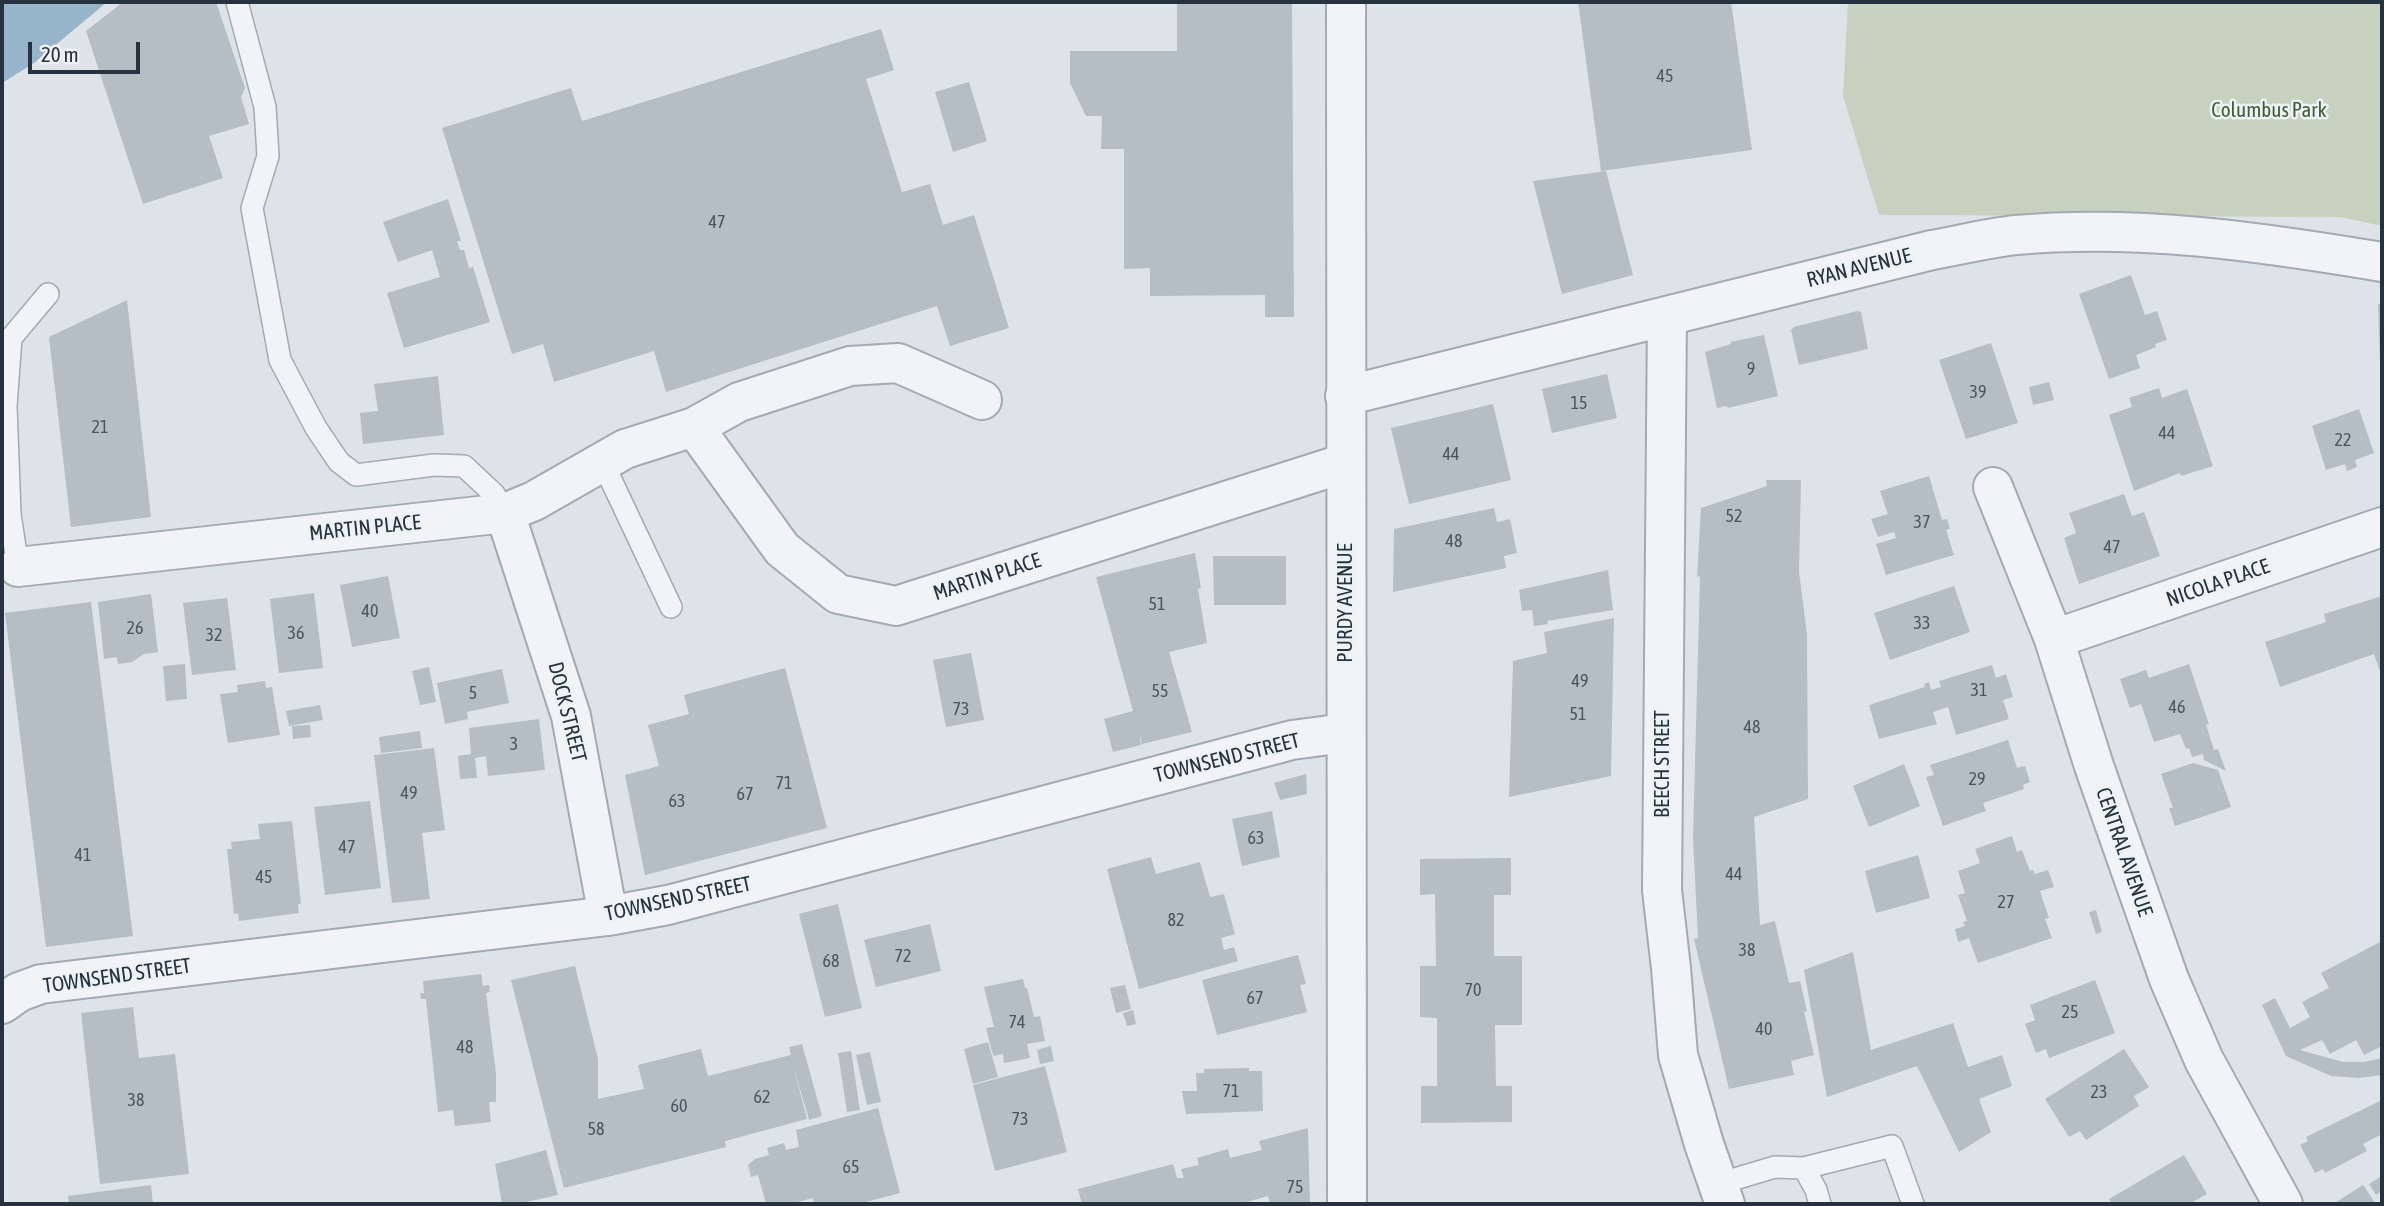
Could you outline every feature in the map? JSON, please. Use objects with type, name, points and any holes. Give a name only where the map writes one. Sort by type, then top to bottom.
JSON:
[{"type":"street","name":"PURDY AVENUE","points":[[1346,2],[1347,1204]]},
{"type":"street","name":"RYAN AVENUE","points":[[1345,396],[1932,250],[2015,236],[2095,232],[2187,235],[2285,246],[2382,262]]},
{"type":"street","name":"BEECH STREET","points":[[1667,316],[1662,890],[1678,1055],[1721,1194]]},
{"type":"street","name":"MARTIN PLACE","points":[[18,567],[505,513],[534,501],[625,449],[694,427],[739,402],[850,366],[898,363],[982,400]]},
{"type":"street","name":"MARTIN PLACE","points":[[694,427],[782,549],[838,594],[896,606],[1345,463]]},
{"type":"street","name":"CENTRAL AVENUE","points":[[1993,487],[2054,639],[2094,766],[2169,979],[2204,1060],[2283,1204]]},
{"type":"street","name":"DOCK STREET","points":[[505,513],[571,716],[608,916]]},
{"type":"street","name":"NICOLA PLACE","points":[[2054,639],[2382,527]]},
{"type":"street","name":"TOWNSEND STREET","points":[[2,1004],[19,992],[41,984],[608,916],[668,905],[1292,740],[1345,733]]},
{"type":"lane","points":[[237,2],[265,107],[268,156],[252,208],[281,360],[316,428],[339,462],[356,475],[434,466],[464,466],[494,494],[505,513]]},
{"type":"lane","points":[[18,567],[10,514],[6,406],[11,338],[48,294]]},
{"type":"lane","points":[[602,461],[671,607]]},
{"type":"lane","points":[[1721,1194],[1775,1167],[1804,1168],[1892,1146],[1913,1204]]},
{"type":"lane","points":[[1804,1168],[1820,1204]]},
{"type":"green space","name":"Columbus Park","points":[[1848,2],[2382,2],[2382,226],[2340,217],[1879,215],[1843,96]]},
{"type":"water","points":[[2,2],[107,2],[34,63],[2,83]]},
{"type":"building","points":[[123,2],[216,2],[245,88],[241,97],[249,124],[209,136],[223,178],[143,204],[86,31]]},
{"type":"building","points":[[1177,2],[1292,2],[1294,317],[1265,317],[1265,295],[1150,296],[1150,268],[1124,269],[1124,149],[1101,149],[1102,116],[1086,116],[1070,83],[1070,51],[1177,51]]},
{"type":"building","points":[[1578,2],[1731,2],[1752,150],[1601,171]]},
{"type":"building","points":[[881,29],[894,70],[866,79],[902,192],[930,184],[943,225],[974,215],[1009,328],[950,346],[937,306],[666,392],[654,351],[554,382],[543,344],[512,354],[442,128],[571,88],[582,121]]},
{"type":"building","points":[[969,82],[987,141],[953,152],[935,92]]},
{"type":"building","points":[[1606,171],[1633,275],[1562,294],[1533,181]]},
{"type":"building","points":[[448,199],[461,241],[457,241],[460,250],[464,250],[469,268],[473,267],[490,322],[404,348],[387,293],[440,277],[432,250],[398,262],[383,222]]},
{"type":"building","points":[[2131,275],[2145,315],[2157,311],[2167,340],[2136,355],[2140,368],[2109,379],[2079,294]]},
{"type":"building","points":[[127,300],[151,517],[71,527],[49,337]]},
{"type":"building","points":[[2378,304],[2382,305],[2380,362]]},
{"type":"building","points":[[1861,312],[1868,349],[1799,365],[1791,330],[1794,327]]},
{"type":"building","points":[[1764,335],[1778,396],[1728,408],[1717,408],[1705,352],[1731,344],[1730,342]]},
{"type":"building","points":[[1991,343],[2018,423],[1966,439],[1939,360]]},
{"type":"building","points":[[1607,374],[1617,418],[1552,433],[1542,389]]},
{"type":"building","points":[[438,376],[444,435],[363,444],[360,413],[378,411],[374,384]]},
{"type":"building","points":[[2049,382],[2054,400],[2033,405],[2029,387]]},
{"type":"building","points":[[2159,388],[2162,398],[2187,389],[2213,466],[2181,476],[2180,473],[2134,491],[2109,415],[2132,407],[2129,398]]},
{"type":"building","points":[[1493,404],[1511,480],[1409,504],[1391,428]]},
{"type":"building","points":[[2359,409],[2374,453],[2355,460],[2357,467],[2347,471],[2345,464],[2326,470],[2312,426]]},
{"type":"building","points":[[1929,476],[1942,520],[1947,519],[1950,529],[1946,530],[1954,555],[1886,575],[1876,544],[1896,538],[1894,532],[1878,537],[1871,519],[1888,514],[1880,491]]},
{"type":"building","points":[[1766,480],[1801,480],[1799,572],[1807,634],[1808,799],[1754,817],[1760,925],[1775,921],[1789,983],[1800,981],[1814,1055],[1791,1061],[1794,1075],[1729,1089],[1694,939],[1698,938],[1693,838],[1700,576],[1697,577],[1701,508],[1767,486]]},
{"type":"building","points":[[2124,494],[2132,516],[2144,512],[2160,556],[2079,584],[2064,538],[2076,533],[2069,513]]},
{"type":"building","points":[[1494,508],[1497,522],[1510,519],[1517,553],[1504,556],[1506,568],[1393,592],[1394,529]]},
{"type":"building","points":[[1195,553],[1207,643],[1169,652],[1192,732],[1142,744],[1139,733],[1141,745],[1113,752],[1104,719],[1133,711],[1096,577]]},
{"type":"building","points":[[1213,556],[1286,556],[1286,605],[1214,605]]},
{"type":"building","points":[[1608,570],[1613,610],[1547,621],[1548,624],[1534,626],[1532,610],[1522,611],[1519,590]]},
{"type":"building","points":[[388,576],[400,638],[352,647],[340,585]]},
{"type":"building","points":[[1954,586],[1970,632],[1890,660],[1874,613]]},
{"type":"building","points":[[314,593],[323,668],[279,673],[270,599]]},
{"type":"building","points":[[151,594],[158,652],[144,654],[132,662],[118,664],[117,657],[104,659],[98,602]]},
{"type":"building","points":[[2382,596],[2382,677],[2374,654],[2280,687],[2265,642],[2326,622],[2324,614]]},
{"type":"building","points":[[227,598],[236,670],[192,675],[183,603]]},
{"type":"building","points":[[91,602],[133,936],[46,947],[5,613]]},
{"type":"building","points":[[1614,618],[1611,776],[1509,797],[1513,661],[1547,653],[1544,632]]},
{"type":"building","points":[[971,653],[984,720],[946,727],[933,660]]},
{"type":"building","points":[[185,664],[187,699],[166,701],[163,666]]},
{"type":"building","points":[[2189,664],[2209,724],[2206,725],[2214,750],[2218,749],[2226,771],[2204,760],[2203,754],[2192,757],[2180,734],[2154,742],[2141,704],[2130,708],[2120,679],[2146,670],[2149,678]]},
{"type":"building","points":[[1992,665],[1996,678],[2006,674],[2013,697],[2003,700],[2009,719],[1956,735],[1948,707],[1933,712],[1937,724],[1879,739],[1869,705],[1925,687],[1924,684],[1929,682],[1931,690],[1941,687],[1939,681]]},
{"type":"building","points":[[429,667],[436,702],[420,705],[412,671]]},
{"type":"building","points":[[785,668],[827,828],[645,875],[625,775],[659,766],[648,725],[689,714],[684,695]]},
{"type":"building","points":[[502,669],[509,703],[467,712],[468,719],[445,724],[437,683]]},
{"type":"building","points":[[265,681],[266,688],[272,687],[280,735],[228,743],[220,694],[238,692],[237,685]]},
{"type":"building","points":[[320,705],[323,720],[289,726],[286,711]]},
{"type":"building","points":[[539,719],[545,770],[488,776],[486,756],[475,758],[477,778],[460,779],[458,756],[471,754],[469,728]]},
{"type":"building","points":[[310,725],[311,737],[293,739],[292,726]]},
{"type":"building","points":[[420,731],[422,748],[381,753],[379,737]]},
{"type":"building","points":[[2008,740],[2017,768],[2025,766],[2030,782],[2023,785],[2024,789],[1983,803],[1986,811],[1943,826],[1926,777],[1934,775],[1930,765]]},
{"type":"building","points":[[434,748],[445,830],[422,833],[430,899],[392,903],[374,755]]},
{"type":"building","points":[[2193,763],[2218,770],[2231,807],[2175,826],[2169,808],[2173,808],[2161,774]]},
{"type":"building","points":[[1904,764],[1920,806],[1869,827],[1853,786]]},
{"type":"building","points":[[1306,774],[1307,794],[1280,800],[1274,783]]},
{"type":"building","points":[[370,801],[381,888],[325,895],[314,807]]},
{"type":"building","points":[[1272,811],[1280,857],[1242,866],[1232,819]]},
{"type":"building","points":[[292,821],[301,904],[298,904],[299,913],[239,921],[238,913],[234,914],[227,849],[232,849],[231,842],[260,839],[258,824]]},
{"type":"building","points":[[2012,836],[2017,852],[2022,850],[2030,871],[2033,870],[2035,874],[2048,870],[2054,887],[2040,891],[2052,938],[1978,963],[1969,938],[1958,942],[1955,929],[1965,926],[1963,922],[1967,921],[1958,895],[1965,893],[1958,871],[1980,863],[1975,849]]},
{"type":"building","points":[[1918,855],[1930,898],[1876,913],[1865,871]]},
{"type":"building","points":[[1151,857],[1156,874],[1200,862],[1210,897],[1224,894],[1235,934],[1221,938],[1224,950],[1234,947],[1238,961],[1139,989],[1107,869]]},
{"type":"building","points":[[1511,858],[1511,895],[1494,895],[1494,956],[1522,956],[1522,1025],[1495,1025],[1496,1086],[1512,1086],[1512,1122],[1421,1123],[1421,1086],[1437,1086],[1437,1018],[1420,1017],[1420,966],[1436,966],[1435,894],[1420,895],[1420,859]]},
{"type":"building","points":[[838,904],[862,1008],[825,1017],[799,914]]},
{"type":"building","points":[[2096,910],[2102,932],[2096,934],[2089,912]]},
{"type":"building","points":[[930,924],[941,971],[876,987],[864,940]]},
{"type":"building","points":[[2382,941],[2382,1046],[2364,1055],[2356,1040],[2330,1054],[2322,1040],[2300,1050],[2343,1062],[2364,1062],[2382,1058],[2382,1075],[2359,1078],[2331,1076],[2286,1056],[2262,1005],[2275,998],[2290,1028],[2310,1017],[2302,1002],[2329,988],[2321,973]]},
{"type":"building","points":[[1853,952],[1871,1050],[1953,1023],[1968,1067],[2002,1055],[2012,1086],[1979,1099],[1991,1132],[1959,1152],[1917,1066],[1827,1097],[1804,970]]},
{"type":"building","points":[[1298,955],[1306,984],[1300,985],[1307,1012],[1217,1035],[1202,980]]},
{"type":"building","points":[[575,966],[598,1059],[598,1099],[644,1089],[638,1065],[701,1049],[708,1076],[791,1055],[789,1047],[802,1044],[822,1116],[809,1120],[793,1065],[807,1119],[725,1141],[726,1147],[564,1188],[511,980]]},
{"type":"building","points":[[481,974],[483,986],[489,985],[490,992],[486,993],[496,1074],[496,1102],[489,1102],[491,1122],[455,1126],[453,1110],[438,1112],[426,999],[421,999],[420,993],[424,993],[423,981]]},
{"type":"building","points":[[1023,979],[1034,1017],[1040,1016],[1045,1041],[1027,1044],[1030,1058],[1004,1063],[1003,1054],[994,1056],[992,1052],[986,1028],[994,1027],[984,987]]},
{"type":"building","points":[[2095,980],[2115,1033],[2049,1058],[2046,1049],[2036,1053],[2025,1024],[2035,1020],[2030,1005]]},
{"type":"building","points":[[1125,985],[1131,1009],[1116,1013],[1110,988]]},
{"type":"building","points":[[133,1007],[139,1058],[175,1054],[189,1174],[100,1184],[81,1013]]},
{"type":"building","points":[[1133,1010],[1136,1024],[1127,1026],[1123,1013]]},
{"type":"building","points":[[988,1042],[998,1077],[973,1084],[964,1049]]},
{"type":"building","points":[[1051,1046],[1054,1061],[1040,1064],[1037,1050]]},
{"type":"building","points":[[2124,1049],[2149,1087],[2134,1096],[2139,1106],[2086,1140],[2080,1131],[2069,1137],[2045,1099]]},
{"type":"building","points":[[851,1051],[860,1110],[847,1112],[838,1053]]},
{"type":"building","points":[[870,1052],[881,1102],[867,1105],[856,1055]]},
{"type":"building","points":[[1045,1066],[1067,1152],[995,1171],[973,1085]]},
{"type":"building","points":[[1249,1068],[1249,1071],[1262,1071],[1263,1111],[1186,1114],[1182,1091],[1197,1091],[1196,1073],[1204,1073],[1204,1069]]},
{"type":"building","points":[[2382,1100],[2382,1134],[2363,1144],[2367,1151],[2325,1173],[2323,1169],[2315,1173],[2300,1145],[2308,1141],[2306,1137]]},
{"type":"building","points":[[878,1108],[900,1193],[858,1204],[814,1204],[813,1198],[790,1204],[766,1204],[758,1175],[751,1177],[748,1165],[755,1159],[769,1155],[767,1148],[784,1143],[786,1150],[799,1147],[796,1130]]},
{"type":"building","points":[[1308,1128],[1310,1204],[1270,1204],[1268,1196],[1243,1203],[1243,1200],[1242,1204],[1082,1204],[1078,1189],[1173,1164],[1177,1178],[1184,1178],[1181,1169],[1199,1165],[1197,1158],[1228,1149],[1230,1158],[1262,1150],[1259,1141]]},
{"type":"building","points":[[546,1150],[558,1195],[517,1204],[502,1204],[495,1164]]},
{"type":"building","points":[[2184,1155],[2207,1194],[2189,1204],[2112,1204],[2109,1199]]},
{"type":"building","points":[[2382,1176],[2382,1191],[2376,1195],[2369,1184]]},
{"type":"building","points":[[151,1185],[153,1204],[69,1204],[68,1196]]},
{"type":"building","points":[[2363,1185],[2376,1204],[2333,1204]]}]
